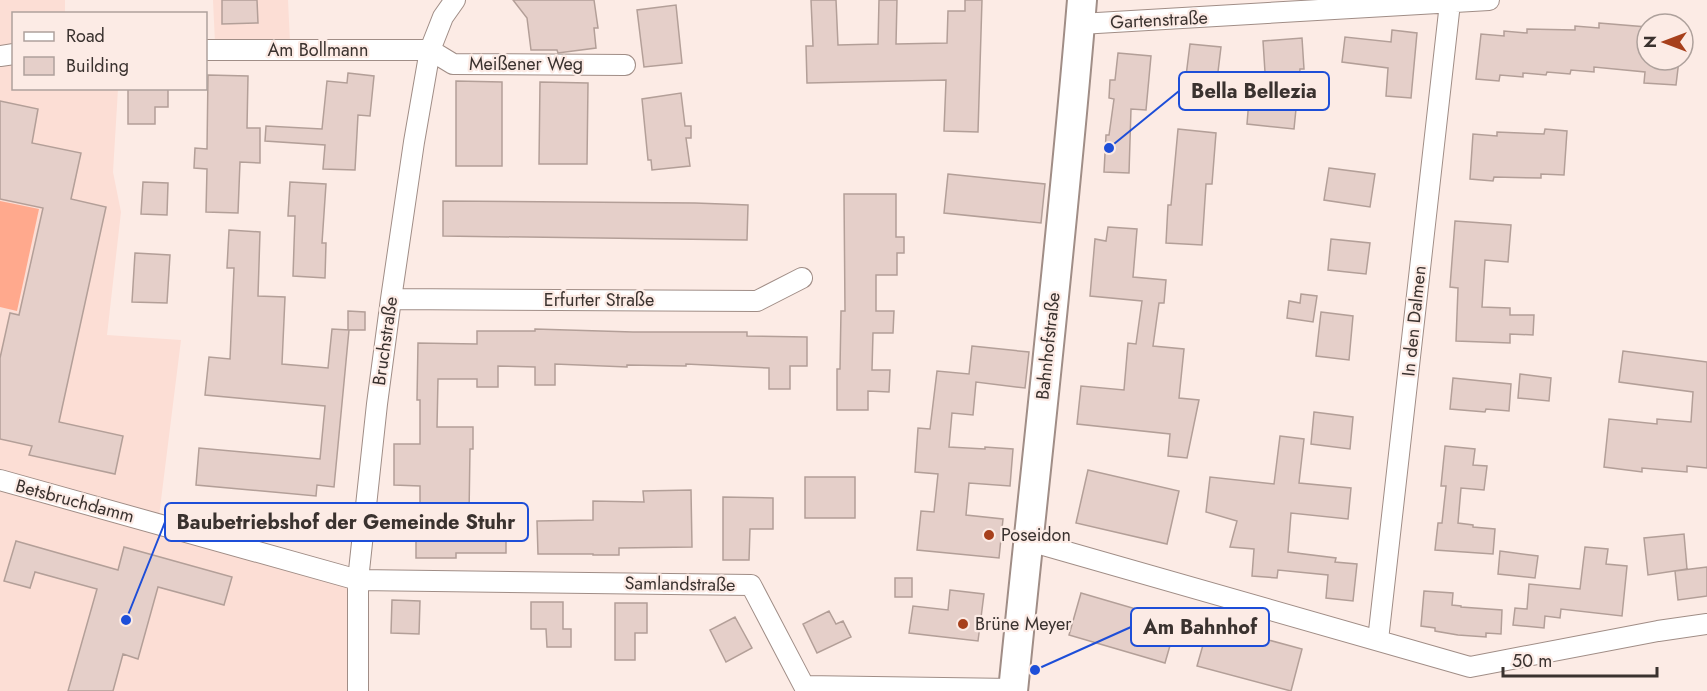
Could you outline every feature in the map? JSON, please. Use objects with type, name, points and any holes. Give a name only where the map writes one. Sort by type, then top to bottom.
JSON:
[{"type":"street","name":"Bruchstraße","points":[[358,691],[358,580],[376,404],[414,142],[430,50],[443,17],[455,0]]},
{"type":"street","name":"Gartenstraße","points":[[1081,12],[1450,3],[1490,0]]},
{"type":"street","name":"In den Dalmen","points":[[1378,640],[1450,3]]},
{"type":"street","name":"Bahnhofstraße","points":[[1013,690],[1062,226],[1081,12]]},
{"type":"street","name":"Am Bollmann","points":[[207,50],[430,50]]},
{"type":"street","name":"Meißener Weg","points":[[430,50],[453,64],[626,65]]},
{"type":"street","name":"Erfurter Straße","points":[[391,299],[757,301],[802,278]]},
{"type":"street","name":"Betsbruchdamm","points":[[0,480],[358,580]]},
{"type":"street","points":[[1029,541],[1470,667],[1707,624]]},
{"type":"street","name":"Samlandstraße","points":[[358,580],[751,585],[804,688],[1013,690]]},
{"type":"shaded area","points":[[0,0],[65,0],[65,12],[12,12],[12,90],[118,90],[113,172],[121,212],[107,335],[181,340],[159,516],[347,568],[347,691],[0,691]]},
{"type":"shaded area","points":[[213,0],[288,0],[290,42],[215,43]]},
{"type":"shaded area","points":[[0,201],[39,209],[17,311],[0,307]]},
{"type":"building","points":[[222,0],[257,0],[258,23],[222,24]]},
{"type":"building","points":[[513,0],[594,0],[598,28],[594,28],[596,48],[558,53],[557,50],[531,50],[527,18]]},
{"type":"building","points":[[811,0],[836,0],[838,45],[878,44],[879,0],[897,0],[896,44],[947,43],[948,11],[965,11],[965,0],[982,0],[978,132],[944,131],[946,80],[807,83],[806,46],[813,46]]},
{"type":"building","points":[[676,5],[682,63],[644,67],[637,10]]},
{"type":"building","points":[[1599,23],[1635,26],[1635,71],[1594,67],[1594,72],[1571,70],[1570,74],[1547,72],[1546,75],[1523,73],[1523,77],[1500,75],[1499,81],[1476,79],[1481,34],[1504,36],[1504,31],[1527,33],[1527,29],[1575,30],[1575,26],[1599,28]]},
{"type":"building","points":[[1392,30],[1417,33],[1411,98],[1386,96],[1388,68],[1342,62],[1345,37],[1391,42]]},
{"type":"building","points":[[1302,38],[1304,69],[1300,69],[1294,129],[1247,124],[1250,87],[1266,88],[1263,41]]},
{"type":"building","points":[[1190,44],[1221,47],[1217,80],[1186,76]]},
{"type":"building","points":[[1118,53],[1151,56],[1146,110],[1131,109],[1129,173],[1104,172],[1106,135],[1109,135],[1114,99],[1109,98],[1110,80],[1115,80]]},
{"type":"building","points":[[1645,72],[1678,72],[1676,85],[1644,83]]},
{"type":"building","points":[[348,73],[374,76],[370,116],[358,115],[355,170],[323,169],[325,145],[265,141],[266,126],[322,129],[327,81],[347,83]]},
{"type":"building","points":[[208,75],[248,76],[247,128],[260,128],[260,163],[240,162],[238,213],[206,212],[207,169],[194,168],[195,148],[207,149]]},
{"type":"building","points":[[456,81],[502,82],[502,166],[456,166]]},
{"type":"building","points":[[540,82],[588,83],[587,164],[539,164]]},
{"type":"building","points":[[128,90],[168,90],[168,107],[155,107],[155,124],[128,124]]},
{"type":"building","points":[[681,93],[685,126],[691,126],[691,138],[686,138],[690,166],[652,170],[651,160],[648,160],[642,99]]},
{"type":"building","points":[[0,101],[38,109],[32,143],[81,153],[71,199],[106,207],[59,422],[123,436],[115,474],[29,455],[32,446],[0,439],[0,358],[10,313],[19,315],[43,208],[0,199]]},
{"type":"building","points":[[1178,129],[1216,133],[1212,184],[1206,184],[1202,245],[1166,243],[1168,205],[1171,205]]},
{"type":"building","points":[[1545,129],[1567,131],[1564,175],[1541,174],[1541,178],[1494,177],[1493,181],[1470,179],[1473,134],[1497,136],[1497,132],[1544,134]]},
{"type":"building","points":[[1329,168],[1375,174],[1370,207],[1324,200]]},
{"type":"building","points":[[948,174],[1045,184],[1041,223],[944,213]]},
{"type":"building","points":[[143,182],[168,183],[167,215],[141,214]]},
{"type":"building","points":[[290,182],[326,184],[322,243],[326,243],[325,278],[293,276],[295,216],[288,216]]},
{"type":"building","points":[[844,194],[896,194],[896,237],[904,237],[904,253],[897,253],[897,275],[876,275],[876,311],[894,311],[893,333],[873,333],[872,370],[890,370],[889,392],[868,391],[868,410],[837,410],[841,311],[845,311]]},
{"type":"building","points":[[443,201],[748,205],[747,240],[443,236]]},
{"type":"building","points":[[1455,221],[1511,225],[1508,262],[1485,260],[1482,307],[1510,308],[1510,315],[1534,315],[1533,335],[1510,334],[1510,343],[1456,341],[1458,288],[1450,287]]},
{"type":"building","points":[[1108,227],[1137,229],[1133,277],[1166,280],[1164,303],[1159,303],[1153,346],[1184,349],[1179,398],[1199,400],[1187,458],[1168,456],[1170,434],[1077,424],[1081,386],[1124,390],[1128,343],[1136,344],[1142,301],[1090,296],[1095,239],[1106,241]]},
{"type":"building","points":[[229,230],[260,232],[258,296],[285,297],[282,364],[328,368],[332,329],[349,330],[334,487],[317,485],[316,496],[196,485],[199,448],[320,459],[325,406],[205,395],[209,357],[230,359],[234,268],[227,268]]},
{"type":"building","points":[[1331,239],[1370,243],[1366,274],[1328,270]]},
{"type":"building","points":[[135,253],[170,255],[167,303],[132,302]]},
{"type":"building","points":[[1301,294],[1317,296],[1313,322],[1287,318],[1289,301],[1300,303]]},
{"type":"building","points":[[348,311],[365,312],[365,330],[348,330]]},
{"type":"building","points":[[1321,312],[1353,316],[1349,360],[1316,356]]},
{"type":"building","points":[[535,329],[747,332],[747,336],[807,337],[807,366],[790,366],[790,389],[769,389],[769,368],[686,364],[686,366],[627,365],[627,367],[555,364],[555,385],[535,385],[535,367],[498,366],[498,387],[477,387],[477,379],[438,379],[437,427],[473,427],[473,449],[470,449],[469,516],[506,515],[506,553],[456,553],[456,558],[416,558],[416,530],[420,530],[420,486],[394,485],[394,444],[420,444],[420,400],[417,400],[418,343],[477,344],[477,331],[535,331]]},
{"type":"building","points":[[972,346],[1029,352],[1025,388],[976,382],[973,415],[952,413],[949,447],[1013,449],[1010,486],[969,483],[966,515],[1003,519],[999,558],[917,550],[921,511],[934,512],[938,474],[915,472],[918,428],[930,429],[937,371],[969,374]]},
{"type":"building","points":[[1623,351],[1707,362],[1707,468],[1687,466],[1687,472],[1642,468],[1642,472],[1604,467],[1609,419],[1657,424],[1657,419],[1691,422],[1693,392],[1619,382]]},
{"type":"building","points":[[1520,374],[1551,378],[1549,401],[1518,398]]},
{"type":"building","points":[[1453,378],[1511,384],[1509,411],[1486,409],[1485,412],[1450,409]]},
{"type":"building","points":[[1314,412],[1353,417],[1350,449],[1311,444]]},
{"type":"building","points":[[1280,436],[1304,439],[1299,483],[1351,488],[1348,519],[1291,513],[1288,552],[1336,558],[1335,562],[1357,564],[1353,601],[1326,598],[1328,575],[1278,570],[1277,578],[1252,576],[1254,549],[1230,547],[1237,521],[1206,512],[1210,477],[1274,484]]},
{"type":"building","points":[[1445,446],[1475,449],[1473,465],[1487,466],[1484,490],[1461,488],[1458,523],[1495,529],[1493,554],[1435,550],[1438,523],[1442,523],[1446,486],[1441,486]]},
{"type":"building","points":[[1088,470],[1179,491],[1167,544],[1076,523]]},
{"type":"building","points":[[805,477],[855,477],[855,518],[805,518]]},
{"type":"building","points":[[691,490],[692,547],[619,548],[619,555],[538,554],[537,521],[593,520],[593,501],[644,502],[643,491]]},
{"type":"building","points":[[723,497],[773,498],[773,529],[750,529],[749,560],[723,560]]},
{"type":"building","points":[[1684,534],[1687,569],[1648,575],[1644,538]]},
{"type":"building","points":[[16,541],[118,570],[124,547],[232,577],[224,605],[158,587],[138,659],[123,654],[113,691],[68,691],[97,589],[35,572],[30,588],[4,581]]},
{"type":"building","points":[[1585,547],[1608,549],[1606,564],[1627,566],[1622,616],[1561,609],[1560,618],[1545,616],[1544,628],[1513,625],[1515,608],[1527,609],[1529,584],[1580,589]]},
{"type":"building","points":[[1500,551],[1538,556],[1535,578],[1498,574]]},
{"type":"building","points":[[1707,567],[1707,596],[1678,600],[1675,571]]},
{"type":"building","points":[[895,578],[912,578],[912,597],[895,597]]},
{"type":"building","name":"Brüne Meyer","points":[[950,590],[984,594],[978,641],[909,633],[913,606],[948,610]]},
{"type":"building","points":[[1424,591],[1453,593],[1452,605],[1502,610],[1501,634],[1486,633],[1486,637],[1458,635],[1421,626]]},
{"type":"building","points":[[1081,593],[1177,621],[1165,663],[1069,635]]},
{"type":"building","points":[[392,600],[420,601],[419,634],[391,633]]},
{"type":"building","points":[[531,602],[563,602],[563,629],[571,629],[571,647],[547,647],[546,629],[531,629]]},
{"type":"building","points":[[615,603],[647,603],[647,633],[635,633],[635,660],[615,660]]},
{"type":"building","points":[[829,611],[836,624],[843,621],[851,637],[817,653],[803,624]]},
{"type":"building","points":[[735,617],[752,648],[726,662],[710,630]]},
{"type":"building","points":[[1209,624],[1302,649],[1291,691],[1197,666]]},
{"type":"place","name":"Bella Bellezia","points":[[1109,148]]},
{"type":"place","name":"Poseidon","points":[[989,535]]},
{"type":"place","name":"Baubetriebshof der Gemeinde Stuhr","points":[[126,620]]},
{"type":"place","name":"Brüne Meyer","points":[[963,624]]},
{"type":"place","name":"Am Bahnhof","points":[[1035,670]]}]
